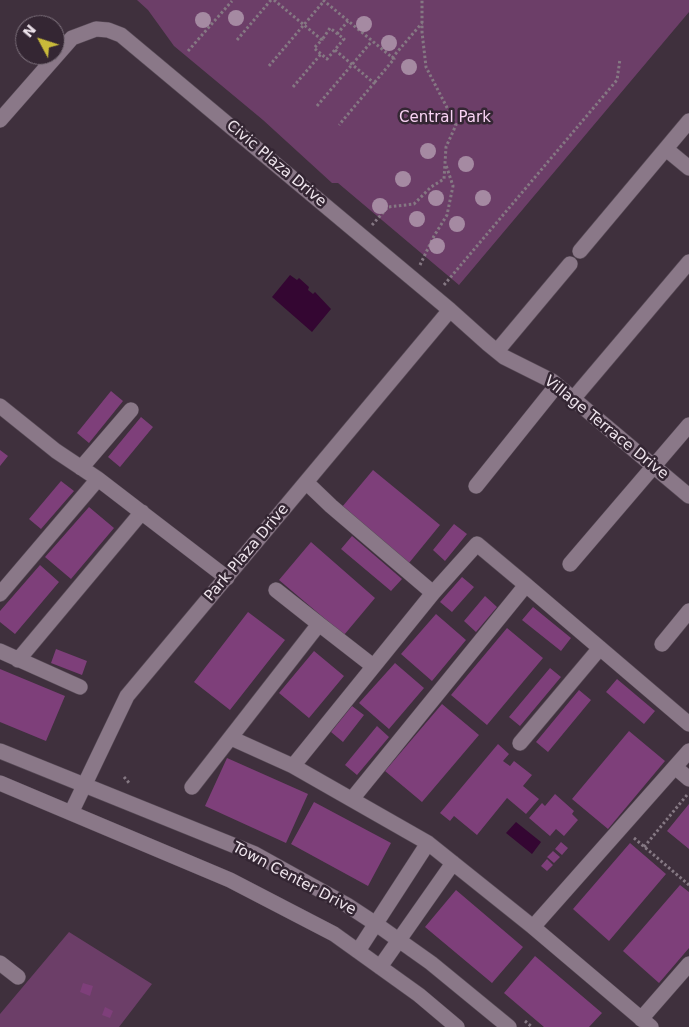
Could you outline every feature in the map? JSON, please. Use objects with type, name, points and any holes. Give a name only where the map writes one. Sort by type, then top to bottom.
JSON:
[{"type":"street","name":"Civic Plaza Drive","points":[[0,120],[62,47],[72,38],[96,29],[108,30],[121,35],[450,310]]},
{"type":"street","points":[[580,251],[689,122]]},
{"type":"street","points":[[666,149],[689,168]]},
{"type":"street","points":[[573,399],[689,262]]},
{"type":"street","points":[[497,351],[570,264]]},
{"type":"street","name":"Village Terrace Drive","points":[[450,310],[497,351],[557,386],[689,496]]},
{"type":"street","name":"Park Plaza Drive","points":[[71,813],[127,696],[450,310]]},
{"type":"street","points":[[476,486],[557,386]]},
{"type":"street","points":[[0,406],[56,451],[98,479],[226,578]]},
{"type":"street","points":[[81,468],[130,410]]},
{"type":"street","points":[[570,564],[689,425]]},
{"type":"street","points":[[0,594],[98,479]]},
{"type":"street","points":[[307,483],[331,506],[433,593]]},
{"type":"street","points":[[18,660],[142,512]]},
{"type":"street","points":[[293,766],[433,593],[477,544],[689,724]]},
{"type":"street","points":[[352,799],[526,585]]},
{"type":"street","points":[[276,590],[373,666]]},
{"type":"street","points":[[662,644],[689,611]]},
{"type":"street","points":[[192,787],[319,624]]},
{"type":"street","points":[[520,743],[600,648]]},
{"type":"street","points":[[0,651],[80,687]]},
{"type":"street","points":[[230,738],[293,766],[428,843],[533,927],[646,1023],[689,964]]},
{"type":"street","name":"Town Center Drive","points":[[0,751],[255,854],[347,905],[376,924],[431,963],[509,1027]]},
{"type":"street","points":[[533,927],[689,751]]},
{"type":"street","points":[[675,767],[689,779]]},
{"type":"street","name":"Town Center Drive","points":[[0,783],[230,880],[334,934],[419,995],[457,1027]]},
{"type":"street","points":[[358,951],[428,843]]},
{"type":"street","points":[[380,967],[453,863]]},
{"type":"street","points":[[0,963],[18,977]]},
{"type":"path","points":[[237,40],[271,0]]},
{"type":"path","points":[[274,0],[322,40]]},
{"type":"path","points":[[362,236],[388,207],[414,204],[431,187],[444,179],[446,147],[456,125],[426,67],[422,0]]},
{"type":"path","points":[[188,52],[232,1]]},
{"type":"path","points":[[269,66],[323,1],[392,58]]},
{"type":"path","points":[[337,34],[348,21]]},
{"type":"path","points":[[339,125],[422,22]]},
{"type":"path","points":[[330,28],[337,34],[344,39],[327,59],[314,48],[330,28]]},
{"type":"path","points":[[317,106],[372,41]]},
{"type":"path","points":[[335,50],[374,83]]},
{"type":"path","points":[[293,86],[321,54]]},
{"type":"path","points":[[434,297],[617,80],[620,59]]},
{"type":"path","points":[[413,279],[434,236],[447,215],[453,186],[445,161]]},
{"type":"path","points":[[644,846],[689,792]]},
{"type":"path","points":[[619,830],[644,846],[689,885]]},
{"type":"green space","name":"Central Park","points":[[137,0],[689,0],[689,12],[459,285],[338,183],[332,183],[263,120],[174,46],[148,10]]},
{"type":"green space","points":[[69,932],[152,984],[119,1027],[0,1027],[0,1014]]},
{"type":"shaded area","points":[[290,275],[297,280],[299,278],[309,287],[308,290],[313,294],[315,292],[331,309],[312,332],[272,297]]},
{"type":"shaded area","points":[[516,822],[541,842],[532,854],[506,833]]},
{"type":"building","points":[[111,391],[123,401],[89,443],[77,433]]},
{"type":"building","points":[[141,417],[153,427],[120,467],[108,457]]},
{"type":"building","points":[[0,450],[8,456],[0,466]]},
{"type":"building","points":[[373,470],[440,525],[409,563],[342,507]]},
{"type":"building","points":[[61,481],[74,491],[41,529],[29,519]]},
{"type":"building","points":[[89,507],[114,528],[71,579],[45,557]]},
{"type":"building","points":[[454,524],[467,534],[445,561],[433,550]]},
{"type":"building","points":[[352,536],[402,579],[391,591],[341,549]]},
{"type":"building","points":[[311,542],[375,598],[344,635],[279,580]]},
{"type":"building","points":[[40,565],[59,582],[15,634],[0,622],[0,611]]},
{"type":"building","points":[[462,577],[474,587],[452,612],[440,602]]},
{"type":"building","points":[[485,596],[497,607],[476,632],[464,621]]},
{"type":"building","points":[[533,607],[571,638],[561,651],[522,620]]},
{"type":"building","points":[[248,612],[285,640],[230,710],[194,682]]},
{"type":"building","points":[[436,614],[466,640],[432,681],[401,654]]},
{"type":"building","points":[[507,628],[543,658],[487,725],[451,695]]},
{"type":"building","points":[[56,649],[87,661],[82,675],[51,663]]},
{"type":"building","points":[[314,651],[344,676],[309,718],[279,693]]},
{"type":"building","points":[[395,663],[424,688],[389,729],[359,703]]},
{"type":"building","points":[[550,668],[561,677],[520,726],[509,717]]},
{"type":"building","points":[[0,669],[65,696],[46,741],[0,722]]},
{"type":"building","points":[[617,679],[655,711],[644,724],[606,692]]},
{"type":"building","points":[[579,690],[591,700],[548,752],[536,742]]},
{"type":"building","points":[[442,704],[479,735],[422,802],[385,771]]},
{"type":"building","points":[[352,706],[364,715],[343,742],[331,732]]},
{"type":"building","points":[[377,726],[389,737],[357,775],[345,765]]},
{"type":"building","points":[[629,731],[665,761],[608,829],[572,799]]},
{"type":"building","points":[[498,744],[509,754],[503,761],[510,766],[514,761],[532,775],[523,786],[539,799],[526,814],[507,798],[477,835],[454,816],[450,821],[440,813]]},
{"type":"building","points":[[227,758],[308,794],[286,843],[205,806]]},
{"type":"building","points":[[555,794],[574,811],[572,814],[578,820],[564,836],[556,829],[550,836],[529,818],[542,803],[545,806]]},
{"type":"building","points":[[314,802],[391,843],[368,886],[291,844]]},
{"type":"building","points":[[689,804],[689,849],[667,831]]},
{"type":"building","points":[[561,842],[568,848],[562,855],[555,849]]},
{"type":"building","points":[[630,843],[666,874],[609,941],[573,909]]},
{"type":"building","points":[[553,851],[560,857],[554,863],[547,857]]},
{"type":"building","points":[[547,859],[553,865],[547,871],[541,866]]},
{"type":"building","points":[[680,885],[689,892],[689,948],[659,983],[623,951]]},
{"type":"building","points":[[456,890],[523,947],[492,983],[425,927]]},
{"type":"building","points":[[535,956],[602,1013],[589,1027],[544,1027],[504,993]]},
{"type":"building","points":[[83,983],[93,986],[90,996],[80,992]]},
{"type":"building","points":[[105,1007],[113,1011],[110,1018],[102,1015]]}]
